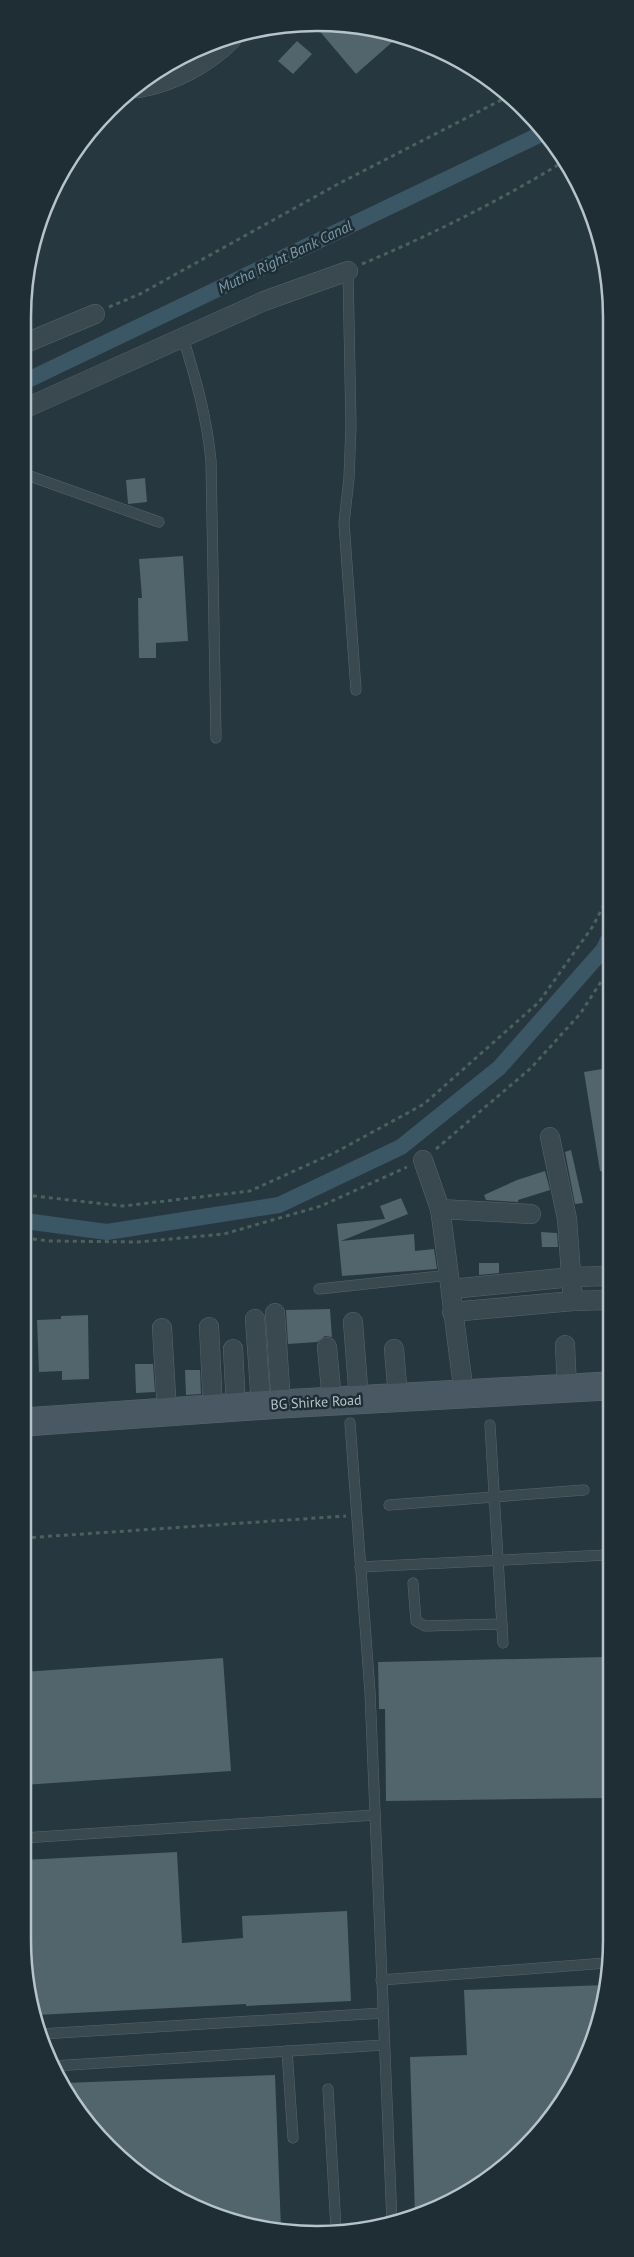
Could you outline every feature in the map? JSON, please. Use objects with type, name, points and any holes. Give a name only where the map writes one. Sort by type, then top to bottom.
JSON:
[{"type":"street","points":[[148,86],[175,77],[200,64],[223,47]]},
{"type":"street","points":[[31,406],[264,301],[348,271]]},
{"type":"street","points":[[31,341],[95,314]]},
{"type":"street","points":[[550,1137],[567,1219],[573,1301]]},
{"type":"street","points":[[423,1160],[440,1209],[464,1392]]},
{"type":"street","points":[[440,1209],[531,1214]]},
{"type":"street","points":[[450,1282],[603,1276]]},
{"type":"street","points":[[452,1312],[603,1300]]},
{"type":"street","points":[[248,1406],[275,1313]]},
{"type":"street","points":[[248,1406],[255,1319]]},
{"type":"street","points":[[353,1322],[354,1411]]},
{"type":"street","points":[[209,1327],[248,1406]]},
{"type":"street","points":[[162,1328],[168,1412]]},
{"type":"street","points":[[565,1345],[567,1388]]},
{"type":"street","points":[[327,1347],[332,1402]]},
{"type":"street","points":[[233,1349],[248,1406]]},
{"type":"street","points":[[394,1349],[398,1397]]},
{"type":"street","name":"BG Shirke Road","points":[[31,1422],[332,1402],[354,1411],[398,1397],[464,1392],[603,1386]]},
{"type":"lane","points":[[348,271],[351,426],[349,478],[344,523],[356,690]]},
{"type":"lane","points":[[182,338],[199,388],[208,428],[216,738]]},
{"type":"lane","points":[[31,476],[159,522]]},
{"type":"lane","points":[[319,1289],[450,1282]]},
{"type":"lane","points":[[354,1411],[357,1515],[370,1692],[392,2216]]},
{"type":"lane","points":[[490,1425],[503,1643]]},
{"type":"lane","points":[[389,1505],[584,1490]]},
{"type":"lane","points":[[360,1567],[603,1555]]},
{"type":"lane","points":[[413,1583],[416,1621],[425,1626],[502,1624]]},
{"type":"lane","points":[[31,1837],[375,1815]]},
{"type":"lane","points":[[381,1980],[602,1963]]},
{"type":"lane","points":[[47,2034],[383,2013]]},
{"type":"lane","points":[[61,2066],[384,2045]]},
{"type":"lane","points":[[287,2051],[293,2138]]},
{"type":"lane","points":[[328,2089],[336,2225]]},
{"type":"path","points":[[95,314],[140,294],[338,184],[502,100]]},
{"type":"path","points":[[348,271],[460,219],[520,188],[559,165]]},
{"type":"path","points":[[31,1195],[123,1206],[250,1191],[336,1152],[424,1104],[539,1002],[593,926],[603,907]]},
{"type":"path","points":[[31,1239],[50,1241],[138,1242],[224,1234],[322,1206],[423,1160],[531,1068],[580,1014],[603,979]]},
{"type":"path","points":[[31,1538],[357,1515]]},
{"type":"building","points":[[320,31],[354,34],[393,42],[356,74]]},
{"type":"building","points":[[297,41],[312,54],[293,74],[278,61]]},
{"type":"building","points":[[145,478],[147,502],[128,504],[126,480]]},
{"type":"building","points":[[183,556],[188,641],[156,643],[156,658],[139,658],[138,598],[142,598],[139,559]]},
{"type":"building","points":[[603,1069],[603,1171],[600,1171],[584,1072]]},
{"type":"building","points":[[571,1150],[583,1203],[575,1204],[565,1152]]},
{"type":"building","points":[[545,1171],[550,1190],[518,1200],[518,1202],[486,1200],[484,1195],[517,1180]]},
{"type":"building","points":[[401,1198],[408,1214],[341,1241],[414,1234],[415,1251],[434,1249],[437,1269],[342,1276],[337,1224],[385,1219],[380,1206]]},
{"type":"building","points":[[541,1232],[557,1233],[558,1247],[542,1247]]},
{"type":"building","points":[[479,1263],[499,1263],[499,1273],[479,1275]]},
{"type":"building","points":[[330,1309],[332,1337],[325,1336],[317,1342],[288,1344],[286,1310]]},
{"type":"building","points":[[88,1315],[89,1379],[62,1380],[62,1371],[39,1372],[37,1320],[61,1319],[61,1316]]},
{"type":"building","points":[[135,1364],[153,1364],[155,1392],[136,1393]]},
{"type":"building","points":[[185,1370],[200,1370],[201,1394],[186,1395]]},
{"type":"building","points":[[603,1657],[603,1798],[386,1801],[385,1709],[379,1709],[378,1662]]},
{"type":"building","points":[[223,1658],[231,1771],[31,1784],[31,1671]]},
{"type":"building","points":[[177,1852],[182,1943],[243,1938],[242,1916],[347,1911],[351,2001],[246,2006],[246,2004],[41,2015],[32,1959],[31,1860]]},
{"type":"building","points":[[599,1985],[593,2014],[581,2049],[555,2099],[544,2114],[519,2142],[476,2178],[415,2209],[410,2057],[467,2055],[464,1990]]},
{"type":"building","points":[[275,2075],[281,2223],[225,2211],[191,2196],[158,2178],[129,2155],[102,2128],[79,2099],[70,2083]]},
{"type":"waterway","name":"Mutha Right Bank Canal","points":[[31,379],[538,136]]},
{"type":"waterway","points":[[31,1222],[107,1232],[279,1205],[401,1147],[499,1068],[603,950]]}]
